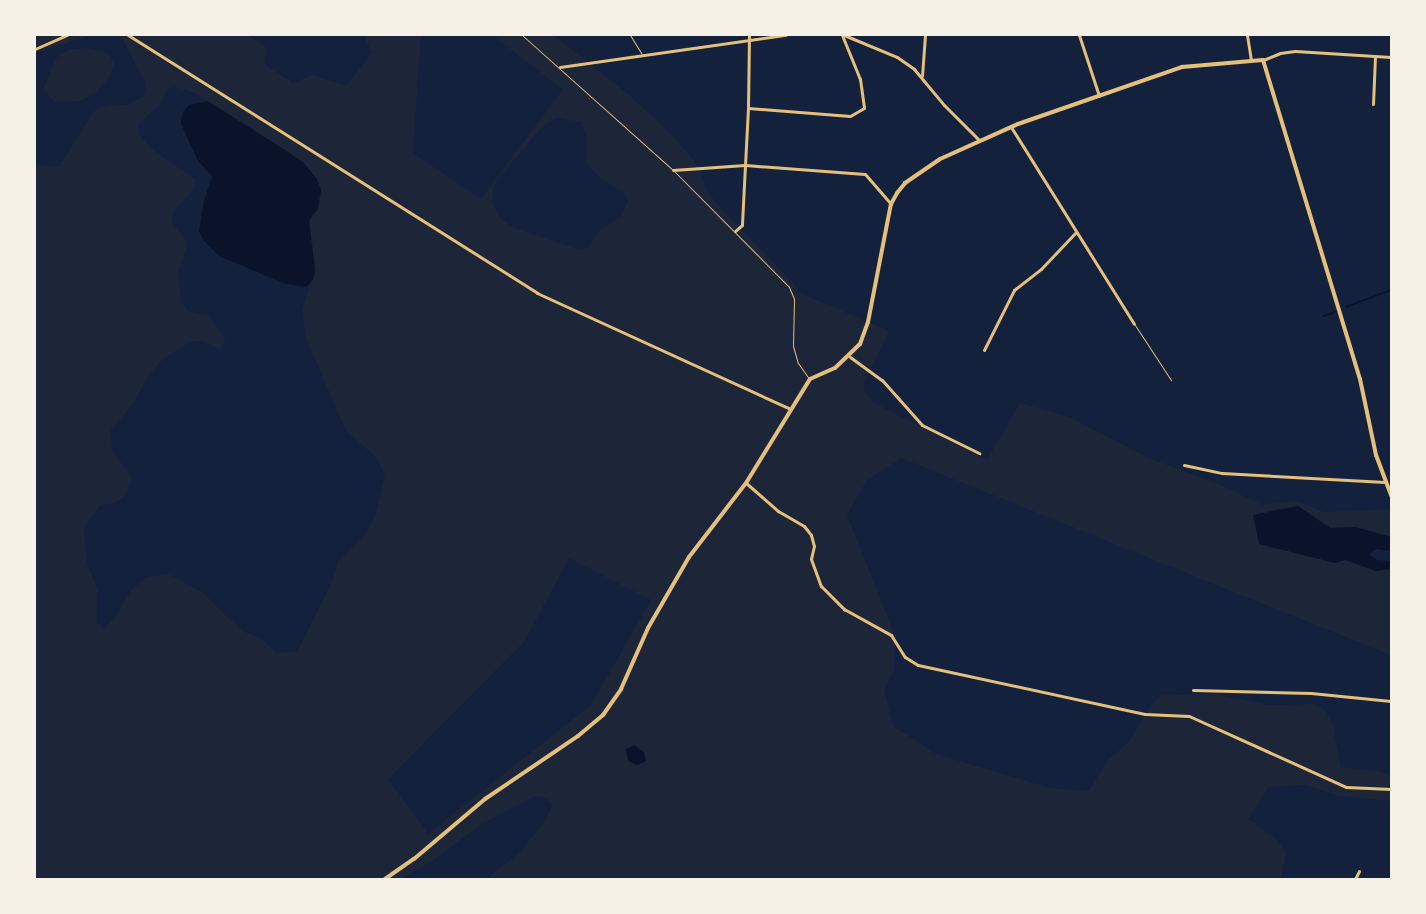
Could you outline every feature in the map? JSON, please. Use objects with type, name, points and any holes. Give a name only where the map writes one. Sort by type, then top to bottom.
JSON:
[{"type":"street","points":[[35,49],[67,35]]},
{"type":"street","points":[[128,35],[537,293],[790,409]]},
{"type":"street","points":[[735,231],[742,224],[748,108],[749,35]]},
{"type":"street","points":[[560,67],[644,57],[786,35]]},
{"type":"street","points":[[748,108],[850,116],[864,108],[860,79],[843,35]]},
{"type":"street","points":[[843,35],[897,58],[922,77],[944,105],[979,140]]},
{"type":"street","points":[[922,77],[925,35]]},
{"type":"street","points":[[1079,35],[1099,96]]},
{"type":"street","points":[[1247,35],[1251,59]]},
{"type":"street","points":[[385,879],[414,859],[485,799],[578,736],[603,715],[621,689],[648,628],[688,557],[746,483],[810,379],[835,368],[850,357],[860,344],[868,322],[891,204],[905,184],[917,174],[979,140],[1011,126],[1182,67],[1251,59],[1264,60],[1280,53],[1295,51],[1391,57]]},
{"type":"street","points":[[1373,104],[1375,56]]},
{"type":"street","points":[[1264,60],[1360,379],[1376,455],[1391,495]]},
{"type":"street","points":[[1011,126],[1134,324]]},
{"type":"street","points":[[673,170],[745,165],[865,174],[891,204]]},
{"type":"street","points":[[984,350],[1014,290],[1041,269],[1076,232]]},
{"type":"street","points":[[850,357],[882,380],[922,425],[979,453]]},
{"type":"street","points":[[1184,465],[1222,473],[1385,482]]},
{"type":"street","points":[[746,483],[778,511],[804,526],[811,535],[814,546],[811,559],[821,586],[844,609],[891,635],[911,662],[944,672],[1145,714],[1188,716],[1346,787],[1391,789]]},
{"type":"street","points":[[1193,690],[1311,693],[1391,701]]},
{"type":"street","points":[[1355,879],[1359,871]]},
{"type":"lane","points":[[522,35],[673,170],[789,287],[794,299],[793,346],[798,362],[810,379]]},
{"type":"lane","points":[[630,35],[644,57]]},
{"type":"lane","points":[[1134,324],[1141,330],[1171,380]]},
{"type":"shaded area","points":[[35,35],[92,35],[35,53]]},
{"type":"shaded area","points":[[116,35],[248,35],[267,48],[265,65],[293,83],[312,75],[346,86],[372,53],[366,40],[368,35],[421,35],[413,153],[481,199],[563,89],[492,35],[553,35],[628,94],[668,131],[691,157],[701,172],[706,189],[718,205],[796,286],[798,292],[889,331],[864,383],[864,391],[874,403],[987,460],[1020,403],[1069,417],[1151,459],[1221,485],[1262,505],[1297,501],[1324,512],[1391,509],[1391,537],[1355,527],[1330,528],[1314,517],[1282,508],[1257,514],[1268,548],[1289,549],[1335,563],[1345,560],[1376,571],[1391,569],[1391,655],[901,458],[867,480],[847,515],[895,636],[894,670],[884,691],[893,726],[936,754],[1050,788],[1089,791],[1108,760],[1129,742],[1150,706],[1162,695],[1216,694],[1268,705],[1315,704],[1325,710],[1333,725],[1341,767],[1379,771],[1391,777],[1391,801],[1339,796],[1305,785],[1269,787],[1248,819],[1275,838],[1286,852],[1281,879],[487,879],[521,851],[545,821],[552,805],[546,798],[536,796],[483,823],[432,861],[401,879],[35,879],[35,164],[59,167],[94,111],[110,104],[127,105],[143,97],[146,84],[122,38]],"holes":[[[176,87],[195,93],[288,152],[304,164],[321,189],[318,209],[309,220],[315,270],[302,309],[306,338],[346,431],[376,457],[385,475],[376,514],[367,532],[338,561],[333,580],[297,652],[276,653],[262,639],[242,631],[203,593],[168,574],[147,577],[131,590],[116,616],[104,629],[97,622],[98,591],[87,563],[84,532],[87,522],[100,506],[117,502],[125,496],[132,477],[113,452],[110,432],[135,400],[150,373],[164,358],[192,341],[202,341],[221,349],[226,341],[209,315],[188,311],[181,302],[178,272],[188,243],[172,222],[173,212],[194,189],[195,179],[153,150],[139,134],[139,123],[161,104],[166,89]],[[556,118],[581,122],[587,138],[586,162],[597,175],[625,194],[628,202],[620,217],[599,231],[588,248],[580,250],[514,228],[500,218],[492,203],[494,186],[498,178],[542,127]],[[569,558],[651,600],[591,705],[428,834],[388,779],[524,642]]]},
{"type":"shaded area","points":[[87,48],[103,51],[110,56],[115,65],[107,80],[95,93],[80,101],[55,102],[43,90],[56,58],[70,49]]},
{"type":"shaded area","points":[[208,101],[304,163],[317,179],[321,189],[318,209],[309,220],[315,270],[313,280],[306,287],[286,284],[219,256],[204,241],[199,231],[204,201],[212,176],[198,161],[181,124],[182,113],[189,105]]},
{"type":"shaded area","points":[[1298,506],[1330,528],[1355,527],[1391,537],[1391,551],[1376,549],[1369,554],[1377,560],[1391,561],[1391,569],[1376,571],[1345,560],[1335,563],[1259,544],[1253,515]]},
{"type":"shaded area","points":[[634,745],[644,752],[646,761],[637,765],[628,761],[626,749]]},
{"type":"waterway","points":[[1346,307],[1391,290]]},
{"type":"waterway","points":[[1324,316],[1338,311]]}]
